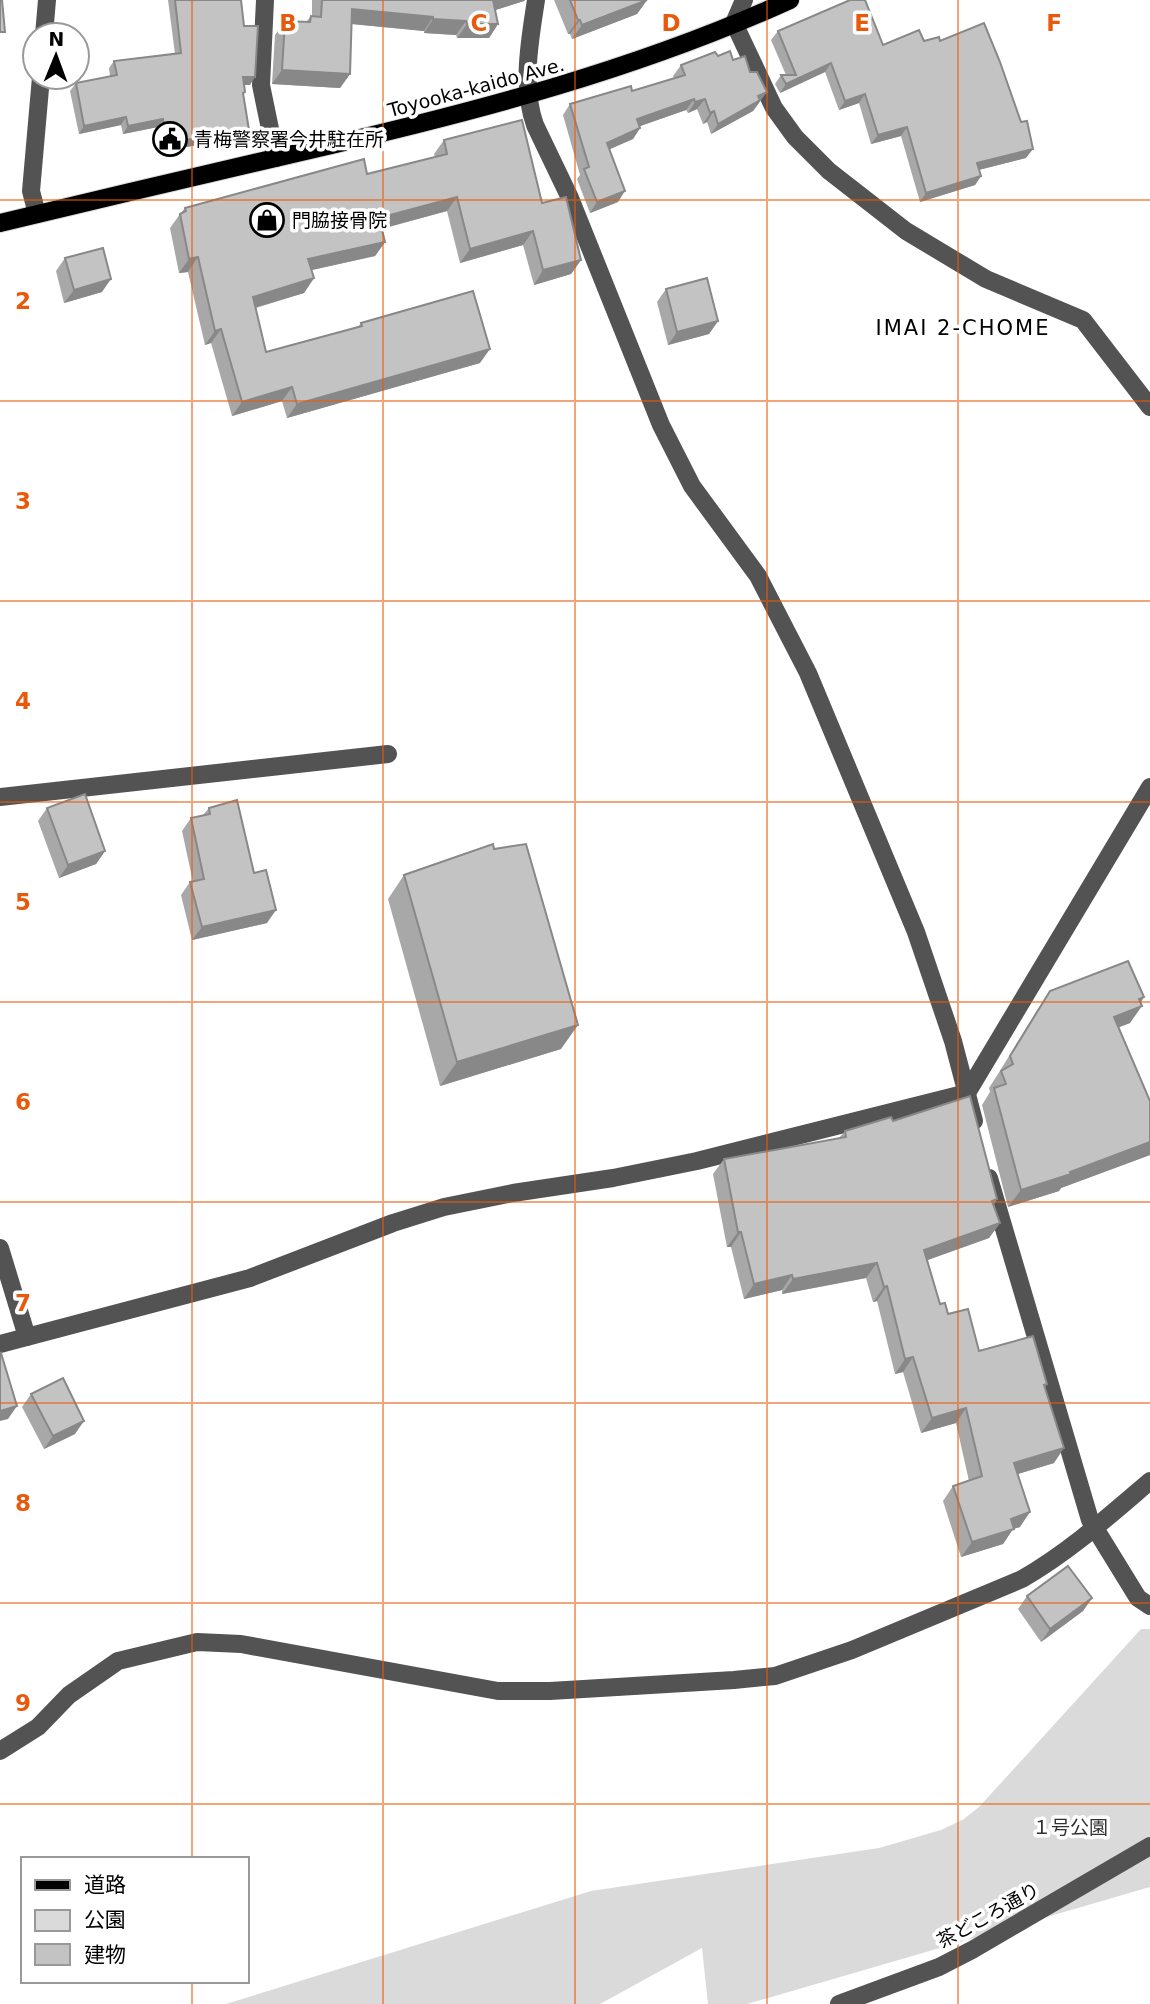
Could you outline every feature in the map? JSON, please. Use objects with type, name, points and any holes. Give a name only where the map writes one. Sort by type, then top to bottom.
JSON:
[{"type":"main road","name":"Toyooka-kaido Ave.","points":[[0,223],[530,95],[629,64],[790,0]]},
{"type":"street","points":[[45,21],[47,0]]},
{"type":"street","points":[[265,0],[261,85],[276,158]]},
{"type":"street","points":[[536,0],[527,76],[531,114],[535,125],[570,198],[676,457],[714,518],[758,576],[808,673],[916,932],[953,1041],[978,1133]]},
{"type":"street","points":[[744,0],[734,23],[774,108],[795,137],[829,171],[906,231],[986,279],[1083,320],[1150,407]]},
{"type":"street","points":[[37,214],[31,191],[40,91]]},
{"type":"street","points":[[0,797],[388,754]]},
{"type":"street","points":[[0,1344],[250,1278],[393,1223],[444,1207],[697,1161],[967,1093],[1150,787]]},
{"type":"street","points":[[985,1160],[1002,1227],[1090,1520],[1138,1598],[1150,1606]]},
{"type":"street","points":[[0,1248],[27,1337]]},
{"type":"street","points":[[0,1751],[38,1727],[69,1696],[118,1661],[197,1642],[242,1644],[498,1691],[550,1691],[775,1676],[852,1650],[1022,1579],[1047,1565],[1150,1481]]},
{"type":"street","name":"茶どころ通り","points":[[839,2004],[939,1967],[1150,1846]]},
{"type":"green space","name":"１号公園","points":[[1141,1629],[1150,1629],[1150,1887],[747,2004],[708,2004],[702,1948],[600,2004],[226,2004],[591,1891],[879,1848],[941,1830],[964,1819],[980,1806]]},
{"type":"building","points":[[2,0],[5,32],[0,32]]},
{"type":"building","points":[[175,0],[241,0],[244,26],[258,26],[255,77],[243,77],[249,130],[166,143],[163,119],[128,126],[126,117],[84,126],[77,91],[91,91],[91,80],[117,75],[114,61],[181,53]]},
{"type":"building","points":[[322,0],[493,0],[498,24],[467,24],[466,21],[352,9],[350,74],[282,70],[285,21],[310,22],[311,16],[321,17]]},
{"type":"building","points":[[570,0],[647,0],[582,25]]},
{"type":"building","points":[[850,0],[865,0],[883,45],[919,30],[924,41],[939,37],[940,41],[984,23],[1021,122],[1027,121],[1033,149],[977,163],[981,176],[926,193],[907,127],[878,135],[865,94],[845,101],[831,63],[786,84],[781,75],[796,75],[778,31]]},
{"type":"building","points":[[730,51],[733,60],[745,56],[750,72],[757,72],[767,92],[758,96],[760,100],[718,124],[714,111],[710,113],[705,99],[695,102],[694,99],[637,119],[640,128],[607,143],[625,191],[597,202],[584,169],[589,167],[570,104],[631,86],[632,91],[685,75],[681,65],[715,52],[718,56]]},
{"type":"building","points":[[522,120],[542,203],[566,197],[581,260],[543,270],[533,231],[470,249],[457,197],[379,218],[385,242],[308,259],[314,278],[253,297],[266,352],[362,326],[361,323],[473,291],[490,349],[297,404],[292,387],[242,402],[221,329],[215,331],[198,257],[189,259],[180,214],[186,211],[185,208],[364,159],[367,174],[447,154],[444,140]]},
{"type":"building","points":[[103,248],[111,279],[74,290],[65,258]]},
{"type":"building","points":[[707,278],[718,321],[677,332],[666,289]]},
{"type":"building","points":[[85,794],[105,851],[68,865],[47,808]]},
{"type":"building","points":[[237,800],[254,873],[266,870],[276,910],[202,927],[190,882],[204,879],[191,818],[210,814],[209,808]]},
{"type":"building","points":[[493,844],[494,849],[526,844],[578,1025],[457,1062],[404,875]]},
{"type":"building","points":[[1128,961],[1144,997],[1139,999],[1142,1006],[1114,1017],[1150,1101],[1150,1142],[1070,1172],[1071,1174],[1021,1190],[994,1088],[1006,1084],[1001,1071],[1013,1064],[1010,1056],[1050,991]]},
{"type":"building","points":[[970,1096],[997,1199],[992,1201],[1000,1223],[924,1250],[940,1304],[945,1303],[948,1314],[968,1309],[979,1351],[1033,1336],[1047,1384],[1044,1385],[1064,1448],[1014,1463],[1030,1512],[1011,1519],[1014,1529],[972,1542],[953,1486],[982,1476],[966,1408],[932,1418],[913,1357],[905,1359],[887,1286],[884,1287],[877,1263],[793,1279],[792,1275],[754,1284],[741,1232],[738,1232],[724,1159],[846,1137],[845,1131],[891,1117],[893,1121]]},
{"type":"building","points":[[0,1354],[17,1406],[0,1411]]},
{"type":"building","points":[[63,1378],[84,1421],[53,1436],[31,1394]]},
{"type":"building","points":[[1068,1566],[1092,1598],[1050,1629],[1027,1596]]},
{"type":"place","name":"青梅警察署今井駐在所","points":[[170,139]]},
{"type":"place","name":"門脇接骨院","points":[[267,220]]},
{"type":"district","name":"IMAI 2-CHOME","points":[[963,328]]}]
